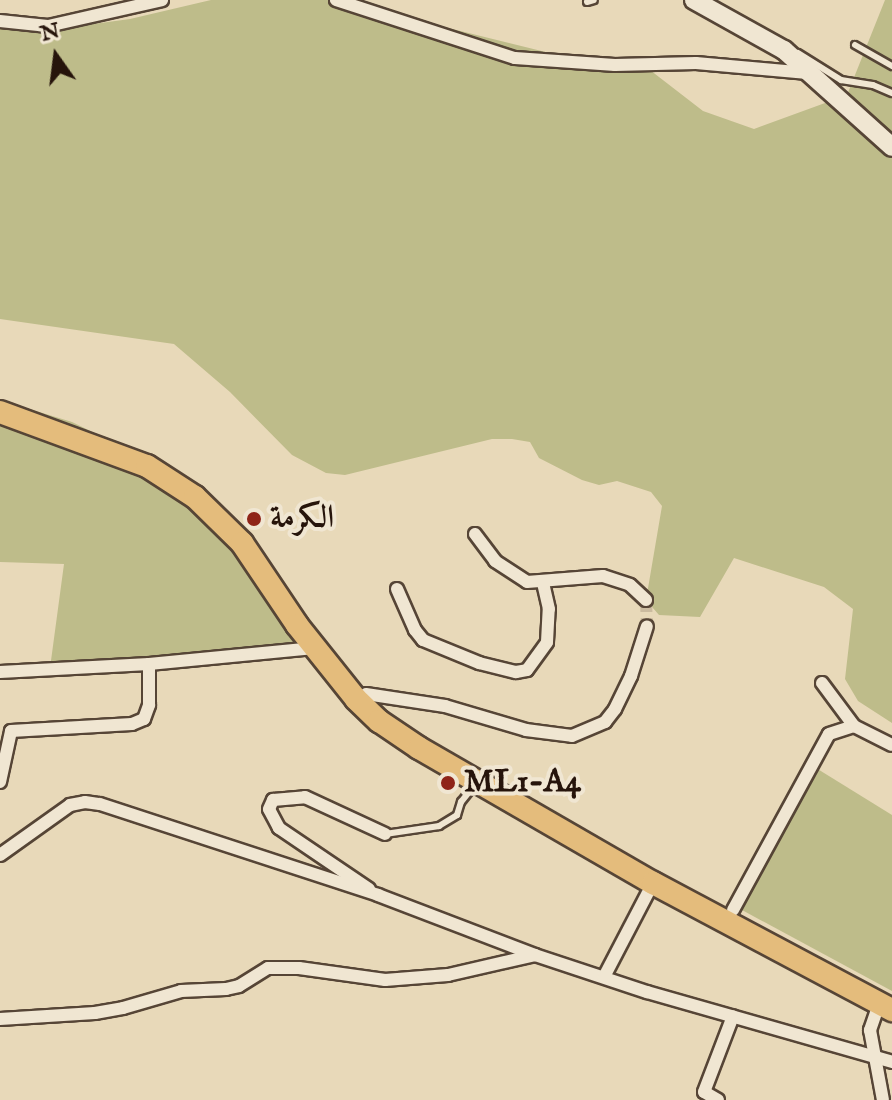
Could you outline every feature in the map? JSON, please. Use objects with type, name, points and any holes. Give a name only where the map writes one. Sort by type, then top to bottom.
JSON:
[{"type":"highway","points":[[0,400],[138,448],[192,478],[229,511],[300,613],[366,694],[426,738],[615,847],[733,910],[888,1003]]},
{"type":"highway","points":[[0,412],[147,466],[195,497],[242,543],[314,648],[379,721],[477,782],[653,883],[888,1003]]},
{"type":"main road","points":[[694,0],[759,33],[791,56],[892,147]]},
{"type":"street","points":[[0,21],[48,26],[162,0]]},
{"type":"street","points":[[336,0],[515,58],[615,65],[696,63],[808,73]]},
{"type":"street","points":[[475,534],[495,561],[527,582],[603,576],[630,585],[646,600]]},
{"type":"street","points":[[397,589],[415,630],[423,640],[479,663],[516,672],[527,670],[547,642],[549,609],[543,583]]},
{"type":"street","points":[[366,694],[445,706],[526,730],[572,736],[605,722],[615,709],[631,676],[647,626]]},
{"type":"street","points":[[0,672],[149,664],[314,648]]},
{"type":"street","points":[[0,782],[5,730],[138,724],[148,714],[149,664]]},
{"type":"street","points":[[822,683],[854,726],[892,745]]},
{"type":"street","points":[[733,910],[821,743],[836,729],[854,726]]},
{"type":"street","points":[[378,895],[279,828],[269,809],[273,800],[305,797],[385,834]]},
{"type":"street","points":[[0,855],[70,805],[85,802],[118,808],[378,895],[535,955],[892,1062]]},
{"type":"street","points":[[604,977],[653,883]]},
{"type":"street","points":[[0,1019],[95,1013],[181,991],[226,989],[239,986],[268,968],[299,968],[385,980],[448,975],[535,955]]},
{"type":"street","points":[[883,1100],[870,1030],[888,1003]]},
{"type":"street","points":[[718,1100],[704,1092],[733,1016]]},
{"type":"lane","points":[[855,45],[892,66]]},
{"type":"lane","points":[[791,56],[797,53],[841,80],[873,85],[892,93]]},
{"type":"lane","points":[[385,834],[439,826],[448,821],[457,815],[461,802],[477,782]]},
{"type":"shaded area","points":[[211,0],[335,0],[578,60],[637,60],[703,111],[754,129],[847,95],[885,0],[892,0],[892,723],[858,701],[845,679],[853,609],[824,587],[734,558],[700,617],[659,615],[646,600],[662,506],[651,492],[617,481],[599,485],[582,480],[539,458],[530,442],[512,439],[492,439],[345,475],[326,473],[292,455],[230,392],[174,344],[0,319],[0,24],[49,30],[130,19]]},
{"type":"shaded area","points":[[0,400],[72,422],[189,479],[299,648],[50,668],[64,564],[0,562]]},
{"type":"shaded area","points":[[816,768],[892,815],[892,991],[742,910]]},
{"type":"tunnel","points":[[646,600],[647,626]]},
{"type":"place","name":"الكرمة","points":[[254,519]]},
{"type":"place","name":"ML1-A4","points":[[448,783]]}]
